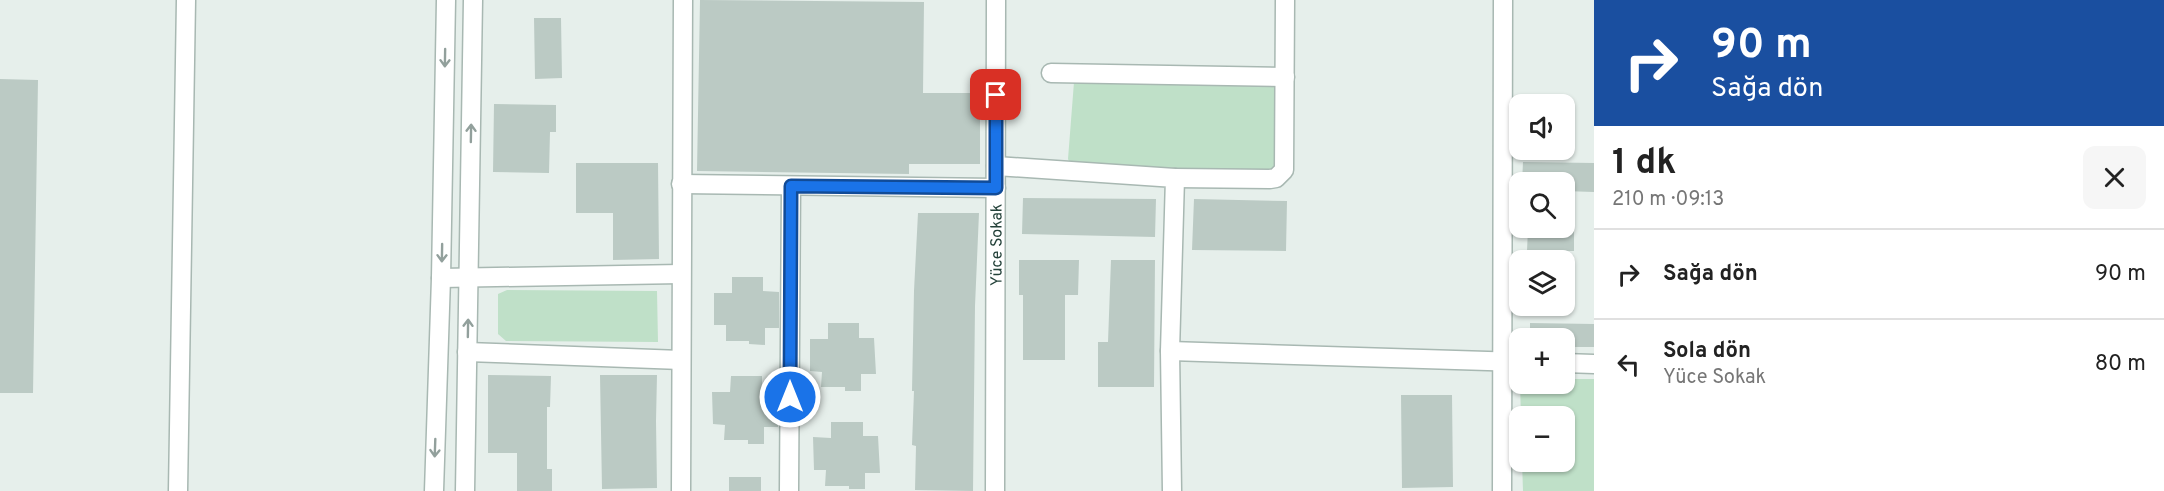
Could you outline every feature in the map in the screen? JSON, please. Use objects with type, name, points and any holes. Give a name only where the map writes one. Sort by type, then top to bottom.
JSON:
[{"type":"street","points":[[178,491],[186,0]]},
{"type":"street","points":[[434,491],[446,0]]},
{"type":"street","points":[[465,491],[473,0]]},
{"type":"street","points":[[681,491],[683,0]]},
{"type":"street","name":"Yüce Sokak","points":[[995,491],[996,0]]},
{"type":"street","points":[[996,166],[1175,178],[1270,179],[1281,175],[1285,165],[1285,0]]},
{"type":"street","points":[[1503,0],[1510,328]]},
{"type":"street","points":[[1051,73],[1285,77]]},
{"type":"street","points":[[1172,491],[1170,351],[1175,178]]},
{"type":"street","points":[[681,184],[996,188]]},
{"type":"street","points":[[789,491],[791,186]]},
{"type":"street","points":[[441,278],[681,274]]},
{"type":"street","points":[[1170,351],[1509,361]]},
{"type":"street","points":[[467,352],[681,360]]},
{"type":"street","points":[[1575,363],[1594,364]]},
{"type":"street","points":[[1502,491],[1509,390]]},
{"type":"green space","points":[[1074,82],[1276,86],[1275,172],[1072,167],[1068,159]]},
{"type":"green space","points":[[507,290],[657,291],[658,342],[506,341],[498,334],[498,294]]},
{"type":"green space","points":[[1575,379],[1594,379],[1594,491],[1523,491],[1522,472],[1575,472],[1575,406],[1521,406],[1520,394],[1575,394]]},
{"type":"building","points":[[700,0],[924,2],[923,93],[980,93],[980,164],[909,164],[909,174],[697,171]]},
{"type":"building","points":[[534,18],[561,18],[562,78],[535,79]]},
{"type":"building","points":[[0,79],[38,80],[33,393],[0,393]]},
{"type":"building","points":[[494,104],[556,105],[556,132],[550,132],[549,173],[493,172]]},
{"type":"building","points":[[1523,162],[1594,163],[1594,192],[1575,191],[1575,172],[1523,172]]},
{"type":"building","points":[[576,163],[658,163],[659,259],[613,260],[613,213],[576,213]]},
{"type":"building","points":[[1023,198],[1156,199],[1155,237],[1022,234]]},
{"type":"building","points":[[1194,199],[1287,201],[1286,251],[1192,250]]},
{"type":"building","points":[[918,213],[979,213],[975,306],[973,491],[915,490],[916,446],[912,445],[914,391],[912,391]]},
{"type":"building","points":[[1528,238],[1574,238],[1574,250],[1527,250]]},
{"type":"building","points":[[1019,260],[1079,260],[1078,295],[1065,295],[1065,360],[1023,360],[1023,295],[1019,295]]},
{"type":"building","points":[[1111,260],[1155,260],[1154,387],[1098,387],[1098,342],[1108,342]]},
{"type":"building","points":[[732,277],[763,277],[763,291],[779,292],[779,328],[765,328],[765,345],[749,344],[749,341],[726,341],[726,325],[714,325],[714,293],[732,293]]},
{"type":"building","points":[[828,323],[859,323],[859,338],[874,338],[876,374],[861,374],[861,391],[845,391],[845,387],[821,387],[822,372],[810,371],[810,339],[828,339]]},
{"type":"building","points":[[1530,323],[1594,324],[1594,347],[1575,347],[1575,328],[1530,328]]},
{"type":"building","points":[[488,375],[551,376],[550,407],[547,407],[547,469],[552,469],[552,491],[517,491],[517,453],[488,453]]},
{"type":"building","points":[[600,375],[657,375],[657,488],[602,489]]},
{"type":"building","points":[[731,376],[762,376],[762,391],[777,391],[778,427],[764,427],[764,444],[748,444],[748,440],[724,440],[725,425],[713,424],[712,392],[730,392]]},
{"type":"building","points":[[1401,395],[1452,395],[1453,487],[1402,488]]},
{"type":"building","points":[[831,422],[863,422],[863,436],[878,436],[880,473],[865,473],[865,489],[825,486],[826,470],[814,470],[813,437],[831,438]]},
{"type":"building","points":[[729,477],[761,477],[761,491],[729,491]]},
{"type":"route","points":[[790,397],[791,186],[996,188],[996,95]]}]
